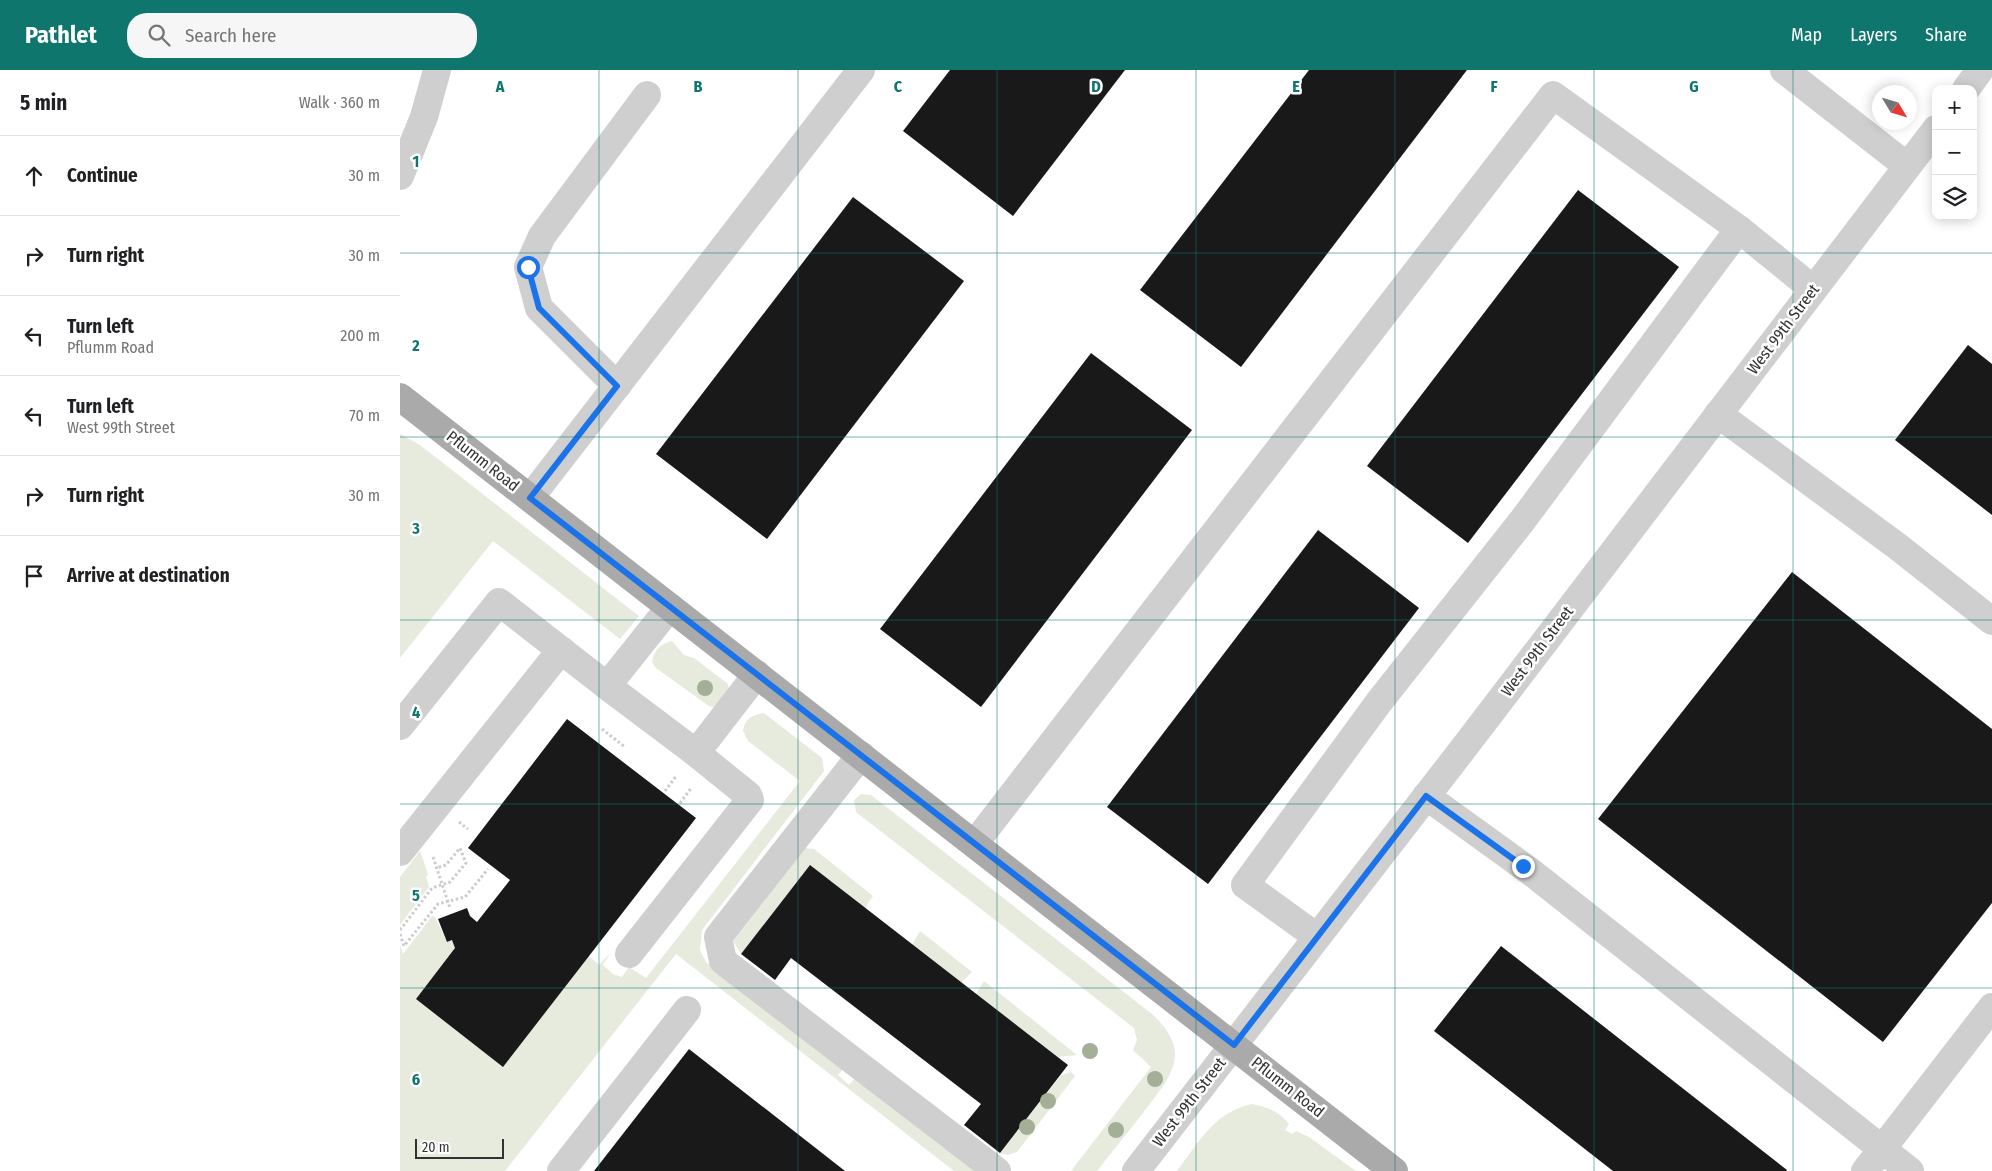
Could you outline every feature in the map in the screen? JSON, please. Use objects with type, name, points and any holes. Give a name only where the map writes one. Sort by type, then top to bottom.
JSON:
[{"type":"main road","name":"Pflumm Road","points":[[400,397],[1394,1171]]},
{"type":"street","points":[[400,176],[424,117],[437,70]]},
{"type":"street","points":[[530,498],[861,70]]},
{"type":"street","points":[[1784,70],[1907,166]]},
{"type":"street","points":[[1969,85],[1980,70]]},
{"type":"street","points":[[617,386],[539,308],[528,267],[542,236],[647,95]]},
{"type":"street","points":[[975,843],[1553,95],[1739,229],[1813,289]]},
{"type":"street","name":"West 99th Street","points":[[1136,1171],[1426,796],[1934,130]]},
{"type":"street","points":[[1317,937],[1245,885],[1379,702],[1522,521],[1739,229]]},
{"type":"street","points":[[1718,414],[1897,546],[1992,621]]},
{"type":"street","points":[[400,726],[499,602],[606,686],[688,763],[748,795],[750,800],[629,954]]},
{"type":"street","points":[[606,686],[670,606]]},
{"type":"street","points":[[400,852],[561,650]]},
{"type":"street","points":[[688,763],[757,674]]},
{"type":"street","points":[[861,755],[718,937],[723,961],[997,1171]]},
{"type":"street","points":[[1426,796],[1531,872],[1910,1171]]},
{"type":"street","points":[[1865,1171],[1992,1008]]},
{"type":"street","points":[[561,1171],[687,1010]]},
{"type":"path","points":[[602,729],[625,747]]},
{"type":"path","points":[[665,791],[688,763]]},
{"type":"path","points":[[680,803],[694,784]]},
{"type":"path","points":[[400,930],[432,888],[442,885],[450,882],[466,863],[460,848],[446,865],[437,869],[442,885],[450,908]]},
{"type":"path","points":[[400,934],[404,946],[438,904],[465,897],[488,869]]},
{"type":"shaded area","points":[[400,434],[420,445],[639,616],[620,639],[493,541],[400,658]]},
{"type":"shaded area","points":[[672,641],[684,655],[694,658],[728,684],[729,690],[714,707],[709,706],[656,668],[652,662],[658,648]]},
{"type":"shaded area","points":[[764,713],[822,758],[824,771],[702,930],[700,950],[706,962],[844,1068],[838,1075],[849,1085],[856,1077],[976,1171],[954,1171],[676,954],[505,1171],[400,1171],[400,945],[403,954],[432,916],[435,917],[447,942],[452,940],[455,948],[589,956],[599,965],[610,953],[603,965],[613,974],[622,977],[629,967],[646,978],[800,781],[748,741],[743,731],[745,723],[752,716]]},
{"type":"shaded area","points":[[861,794],[871,795],[1152,1014],[1165,1028],[1172,1041],[1175,1053],[1174,1064],[1169,1076],[1153,1100],[1097,1171],[1071,1171],[1151,1067],[1133,1050],[1137,1040],[1134,1028],[856,812],[854,800]]},
{"type":"shaded area","points":[[805,848],[814,849],[873,896],[866,909],[810,865],[741,954],[733,941],[735,934]]},
{"type":"shaded area","points":[[420,851],[428,874],[426,877],[429,887],[400,925],[400,877]]},
{"type":"shaded area","points":[[920,931],[972,972],[961,983],[912,945]]},
{"type":"shaded area","points":[[984,981],[1077,1055],[1058,1057],[976,994]]},
{"type":"shaded area","points":[[1071,1072],[1075,1076],[1017,1152],[1008,1155],[1000,1153],[1061,1075]]},
{"type":"shaded area","points":[[1252,1104],[1268,1108],[1277,1113],[1289,1124],[1285,1130],[1292,1134],[1296,1131],[1309,1137],[1356,1171],[1177,1171],[1200,1139],[1217,1121],[1239,1108]]},
{"type":"building","points":[[950,70],[1125,70],[1013,216],[903,131]]},
{"type":"building","points":[[1309,70],[1467,70],[1241,367],[1140,290]]},
{"type":"building","points":[[1578,190],[1679,267],[1468,543],[1367,466]]},
{"type":"building","points":[[853,197],[964,281],[767,539],[656,454]]},
{"type":"building","points":[[1968,345],[1992,364],[1992,515],[1895,440]]},
{"type":"building","points":[[1091,353],[1192,430],[981,707],[880,629]]},
{"type":"building","points":[[1318,530],[1419,608],[1208,884],[1107,807]]},
{"type":"building","points":[[1792,572],[1992,729],[1992,903],[1883,1042],[1598,819]]},
{"type":"building","points":[[567,719],[696,818],[503,1067],[416,999],[455,948],[452,940],[447,942],[438,919],[467,908],[470,916],[477,922],[510,880],[468,848]]},
{"type":"building","points":[[810,865],[1068,1065],[1000,1153],[964,1125],[981,1104],[791,958],[775,980],[741,954]]},
{"type":"building","points":[[1501,946],[1787,1170],[1613,1171],[1434,1031]]},
{"type":"building","points":[[689,1049],[845,1171],[594,1171]]},
{"type":"route","points":[[528,267],[539,308],[617,386],[530,498],[1234,1045],[1426,796],[1523,866]]}]
